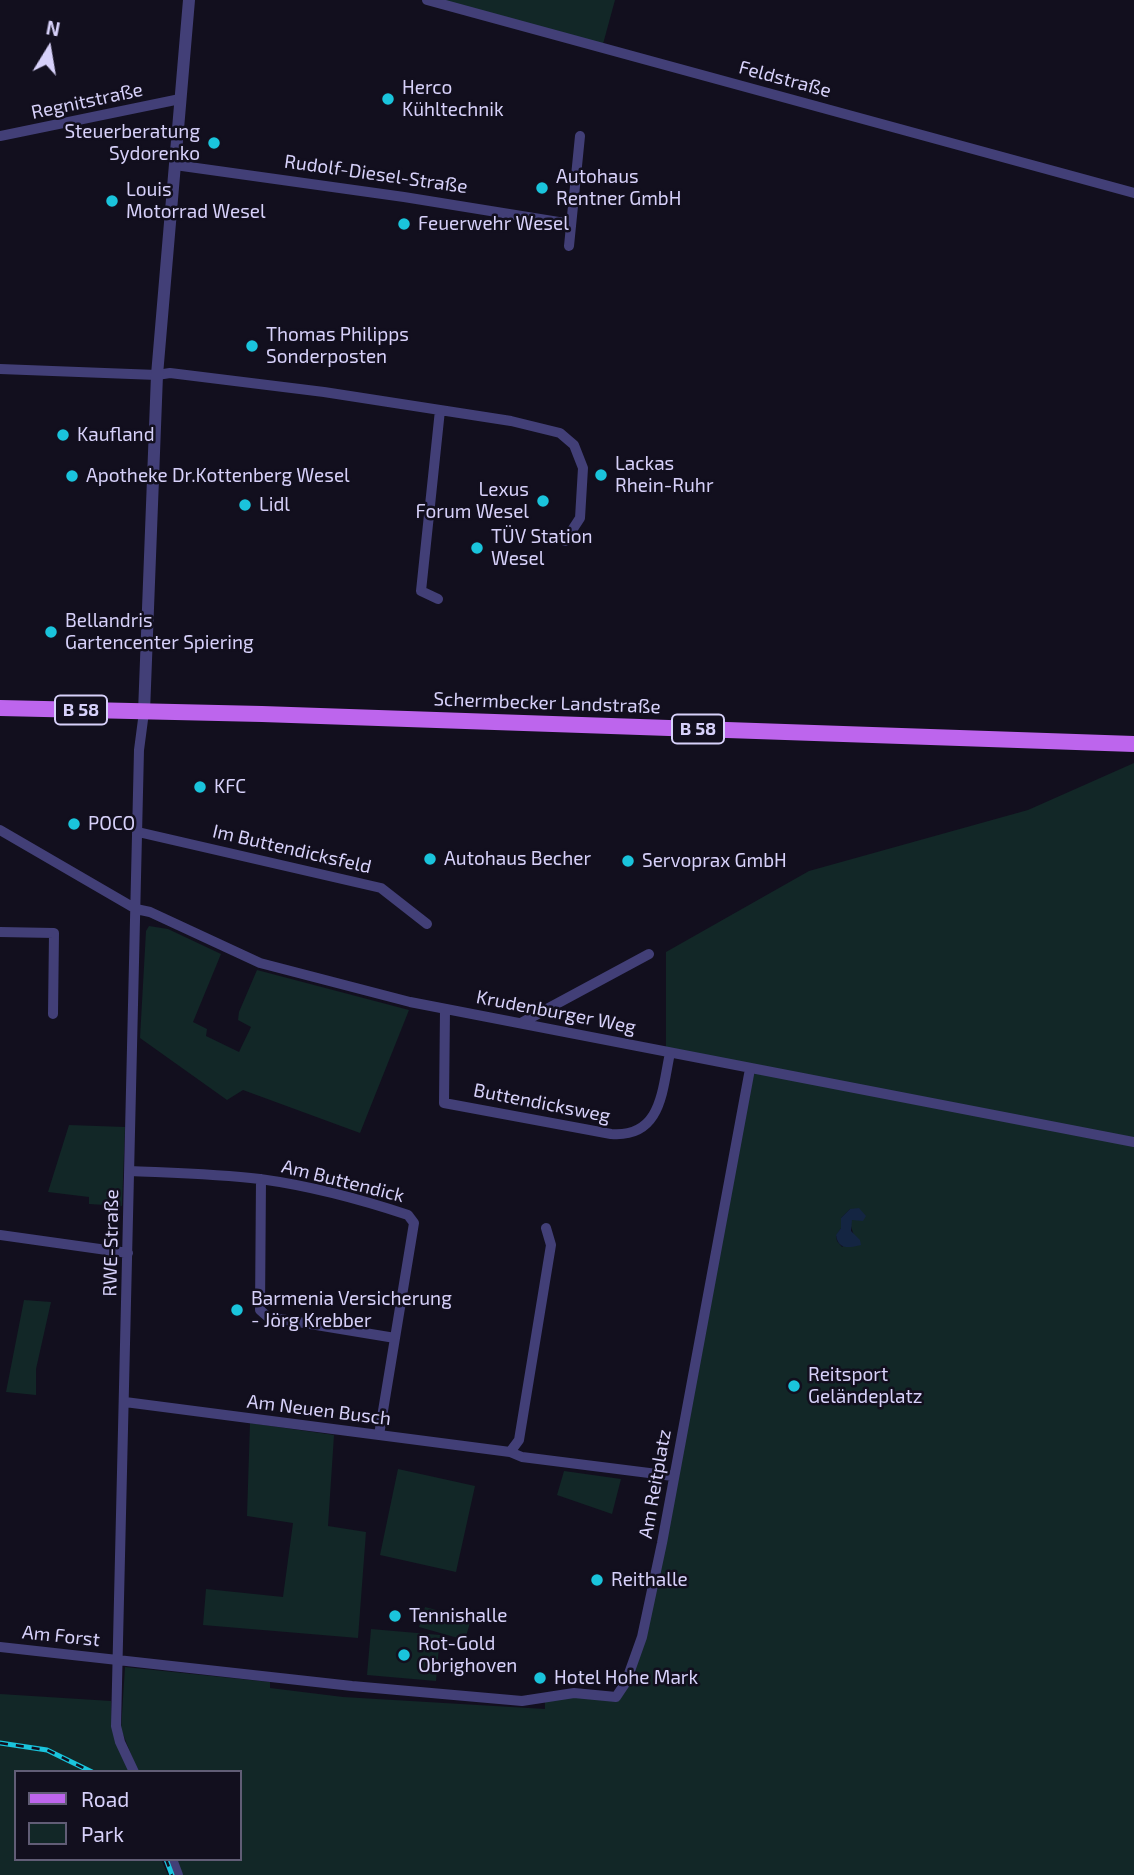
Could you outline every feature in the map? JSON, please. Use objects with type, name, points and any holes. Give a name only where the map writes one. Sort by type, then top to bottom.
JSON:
[{"type":"main road","name":"Schermbecker Landstraße","points":[[0,708],[276,714],[1134,744]]},
{"type":"street","points":[[144,712],[157,375],[189,0]]},
{"type":"street","name":"Feldstraße","points":[[427,0],[1134,193]]},
{"type":"street","name":"Regnitstraße","points":[[0,136],[180,99]]},
{"type":"street","points":[[569,246],[580,136]]},
{"type":"street","name":"Rudolf-Diesel-Straße","points":[[175,165],[571,224]]},
{"type":"street","points":[[0,369],[157,375],[170,373],[324,392],[548,429],[569,439],[579,452],[583,468],[580,518],[565,541]]},
{"type":"street","points":[[438,599],[421,591],[440,410]]},
{"type":"street","name":"RWE-Straße","points":[[133,1770],[116,1726],[139,750],[144,712]]},
{"type":"street","name":"Krudenburger Weg","points":[[0,830],[136,909],[150,912],[260,963],[445,1009],[1134,1142]]},
{"type":"street","name":"Im Buttendicksfeld","points":[[138,832],[381,888],[427,924]]},
{"type":"street","points":[[0,932],[54,933],[53,1014]]},
{"type":"street","points":[[520,1023],[649,954]]},
{"type":"street","name":"Buttendicksweg","points":[[445,1009],[444,1103],[611,1135],[635,1133],[648,1124],[657,1109],[670,1052]]},
{"type":"street","name":"Am Reitplatz","points":[[119,1662],[522,1701],[574,1693],[616,1697],[626,1682],[642,1637],[750,1069]]},
{"type":"street","name":"Am Buttendick","points":[[130,1171],[261,1179],[363,1200],[408,1215],[412,1219],[414,1223],[379,1435]]},
{"type":"street","points":[[261,1179],[260,1310],[263,1315],[395,1338]]},
{"type":"street","points":[[510,1452],[519,1440],[551,1245],[546,1228]]},
{"type":"street","points":[[0,1235],[128,1253]]},
{"type":"street","name":"Am Neuen Busch","points":[[125,1402],[673,1476]]},
{"type":"street","name":"Am Forst","points":[[0,1647],[119,1662]]},
{"type":"green space","points":[[443,0],[615,0],[603,44]]},
{"type":"green space","points":[[1134,763],[1134,1875],[183,1875],[177,1861],[242,1861],[242,1770],[137,1770],[121,1729],[125,1667],[270,1682],[270,1688],[343,1697],[545,1709],[545,1701],[576,1696],[618,1699],[635,1666],[751,1070],[666,1049],[666,952],[809,871],[1028,810]],"holes":[[[850,1209],[853,1210],[850,1223],[854,1236],[842,1247],[836,1236],[841,1228],[841,1218]]]},
{"type":"green space","points":[[149,926],[168,929],[221,954],[193,1022],[207,1029],[206,1036],[239,1052],[251,1027],[238,1020],[239,1012],[257,970],[409,1010],[360,1133],[243,1090],[227,1100],[140,1038],[146,931]]},
{"type":"green space","points":[[69,1125],[125,1127],[122,1206],[89,1204],[89,1197],[48,1192]]},
{"type":"green space","points":[[24,1300],[51,1302],[36,1369],[36,1395],[6,1392]]},
{"type":"green space","points":[[250,1423],[334,1435],[328,1526],[366,1532],[358,1638],[203,1625],[206,1589],[283,1597],[293,1523],[247,1516]]},
{"type":"green space","points":[[398,1469],[475,1486],[456,1572],[380,1555]]},
{"type":"green space","points":[[564,1471],[621,1479],[612,1514],[557,1495]]},
{"type":"green space","points":[[425,1607],[471,1619],[465,1640],[419,1627]]},
{"type":"green space","name":"Rot-Gold Obrighoven","points":[[371,1629],[440,1635],[436,1681],[367,1675]]},
{"type":"green space","points":[[0,1694],[111,1701],[112,1723],[129,1770],[14,1770],[14,1861],[162,1861],[168,1875],[0,1875]]},
{"type":"water","points":[[859,1208],[866,1216],[863,1221],[852,1220],[851,1231],[861,1245],[842,1246],[836,1235],[841,1228],[841,1218],[850,1209]]},
{"type":"railway","points":[[0,1743],[47,1750],[88,1770]]},
{"type":"railway","points":[[167,1861],[172,1875]]},
{"type":"place","name":"Herco Kühltechnik","points":[[388,99]]},
{"type":"place","name":"Steuerberatung Sydorenko","points":[[214,143]]},
{"type":"place","name":"Autohaus Rentner GmbH","points":[[542,188]]},
{"type":"place","name":"Louis Motorrad Wesel","points":[[112,201]]},
{"type":"place","name":"Feuerwehr Wesel","points":[[404,224]]},
{"type":"place","name":"Thomas Philipps Sonderposten","points":[[252,346]]},
{"type":"place","name":"Kaufland","points":[[63,435]]},
{"type":"place","name":"Lackas Rhein-Ruhr","points":[[601,475]]},
{"type":"place","name":"Apotheke Dr.Kottenberg Wesel","points":[[72,476]]},
{"type":"place","name":"Lexus Forum Wesel","points":[[543,501]]},
{"type":"place","name":"Lidl","points":[[245,505]]},
{"type":"place","name":"TÜV Station Wesel","points":[[477,548]]},
{"type":"place","name":"Bellandris Gartencenter Spiering","points":[[51,632]]},
{"type":"place","name":"KFC","points":[[200,787]]},
{"type":"place","name":"POCO","points":[[74,824]]},
{"type":"place","name":"Autohaus Becher","points":[[430,859]]},
{"type":"place","name":"Servoprax GmbH","points":[[628,861]]},
{"type":"place","name":"Barmenia Versicherung - Jörg Krebber","points":[[237,1310]]},
{"type":"place","name":"Reitsport Geländeplatz","points":[[794,1386]]},
{"type":"place","name":"Reithalle","points":[[597,1580]]},
{"type":"place","name":"Tennishalle","points":[[395,1616]]},
{"type":"place","name":"Rot-Gold Obrighoven","points":[[404,1655]]},
{"type":"place","name":"Hotel Hohe Mark","points":[[540,1678]]}]
